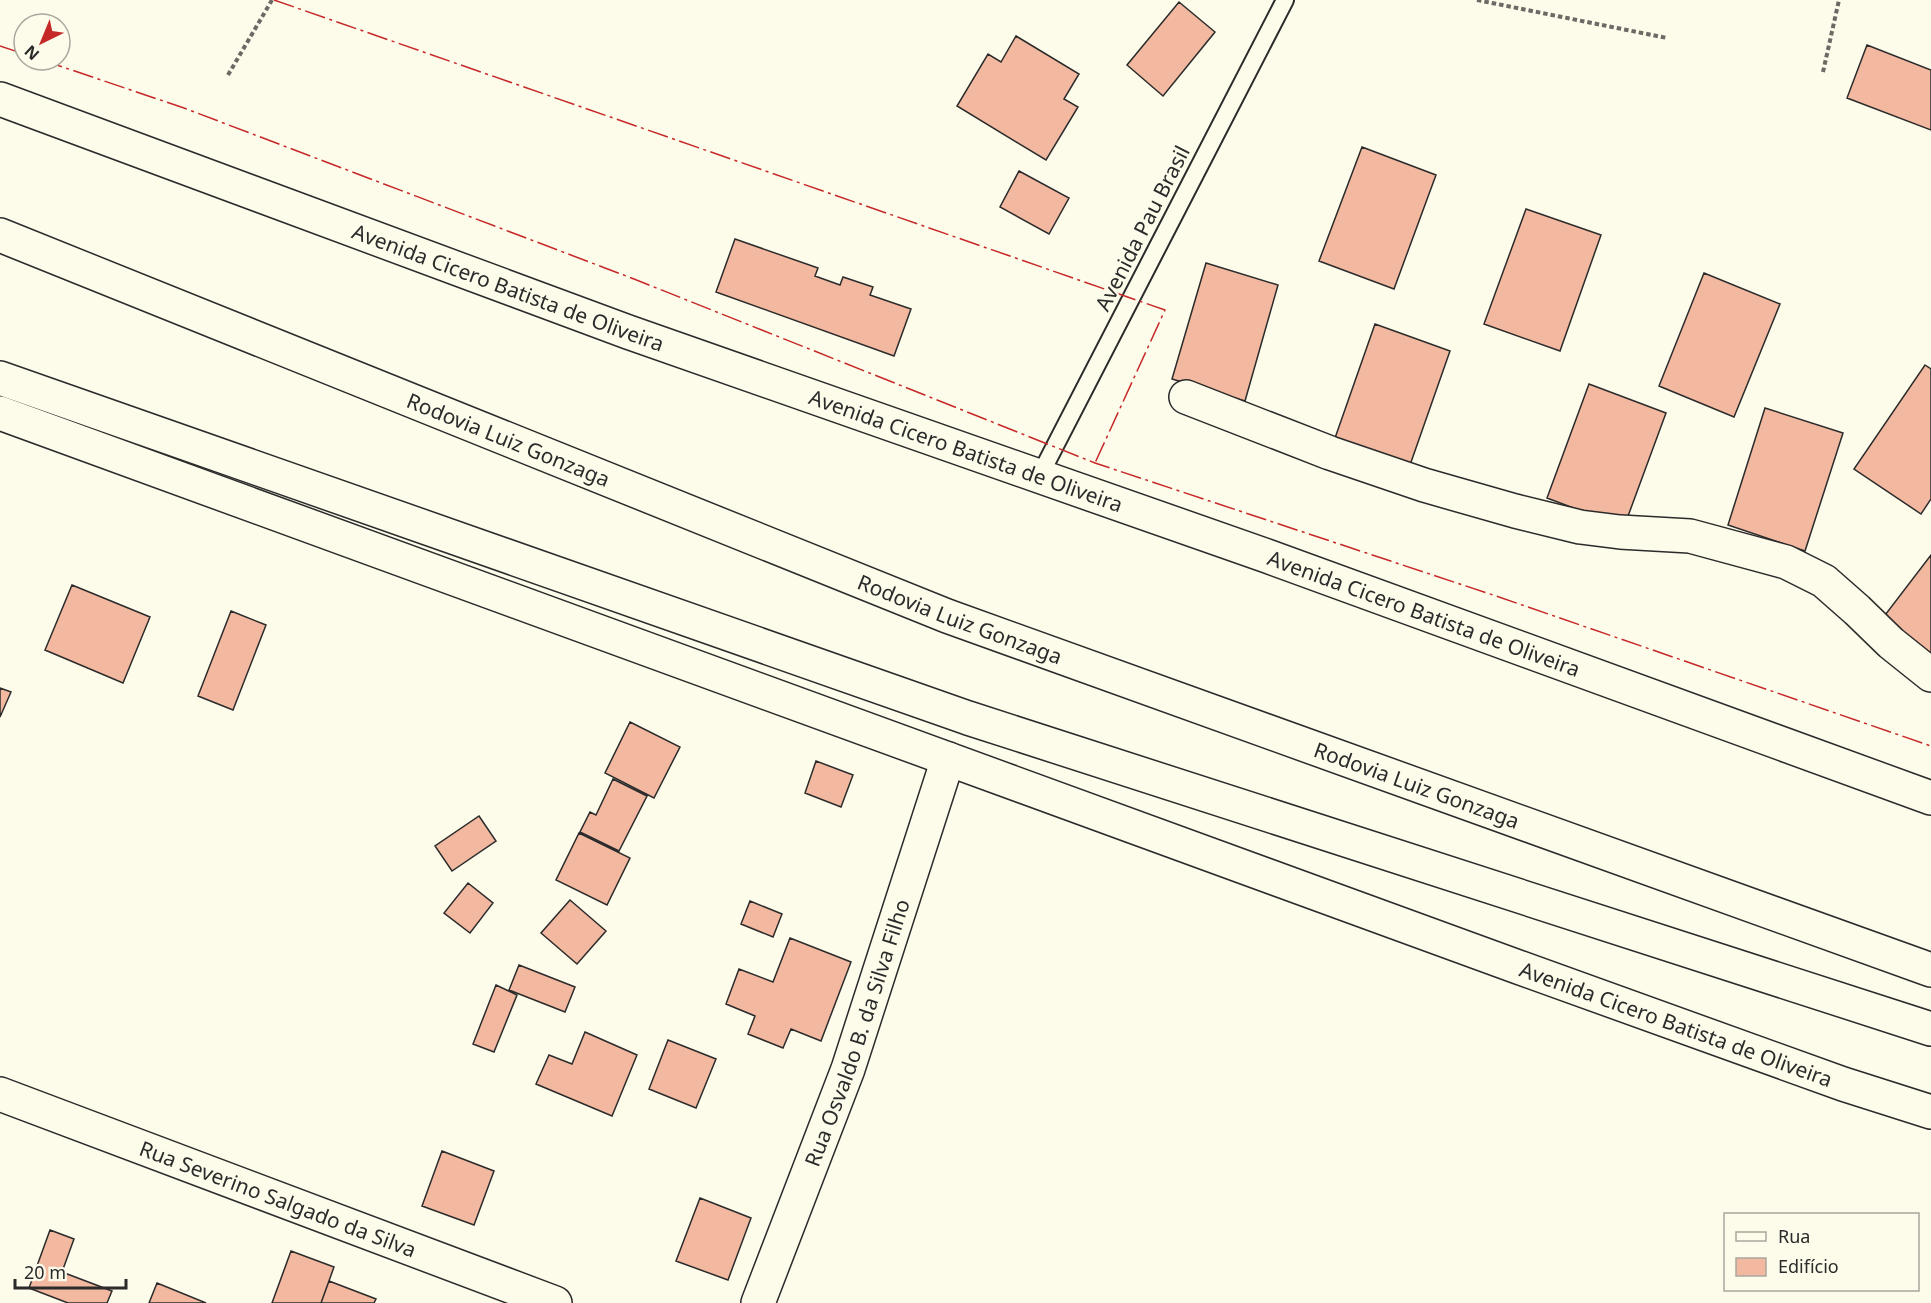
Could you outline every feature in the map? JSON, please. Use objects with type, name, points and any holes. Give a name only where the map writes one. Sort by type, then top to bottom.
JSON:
[{"type":"main road","name":"Avenida Cicero Batista de Oliveira","points":[[0,99],[616,328],[1266,556],[1931,798]]},
{"type":"main road","name":"Rodovia Luiz Gonzaga","points":[[0,235],[947,616],[1931,970]]},
{"type":"main road","points":[[0,378],[968,718],[1931,1029]]},
{"type":"main road","points":[[1186,397],[1330,453],[1424,485],[1515,511],[1580,527],[1690,536],[1786,562],[1824,581],[1890,643],[1931,675]]},
{"type":"main road","name":"Avenida Cicero Batista de Oliveira","points":[[0,413],[1842,1084],[1931,1112]]},
{"type":"main road","name":"Rua Osvaldo B. da Silva Filho","points":[[758,1303],[848,1069],[948,759]]},
{"type":"main road","name":"Rua Severino Salgado da Silva","points":[[0,1094],[555,1303]]},
{"type":"lane","name":"Avenida Pau Brasil","points":[[1039,477],[1285,0]]},
{"type":"path","points":[[228,75],[272,0]]},
{"type":"path","points":[[1477,0],[1667,38]]},
{"type":"path","points":[[1823,72],[1839,0]]},
{"type":"building","points":[[1179,2],[1215,32],[1163,96],[1127,65]]},
{"type":"building","points":[[1016,36],[1079,74],[1064,99],[1078,107],[1046,160],[957,106],[988,54],[1001,62]]},
{"type":"building","points":[[1867,45],[1931,70],[1931,130],[1847,98]]},
{"type":"building","points":[[1362,147],[1436,175],[1394,289],[1319,261]]},
{"type":"building","points":[[1019,171],[1069,198],[1049,234],[1000,207]]},
{"type":"building","points":[[1526,209],[1601,235],[1560,351],[1484,324]]},
{"type":"building","points":[[735,239],[818,268],[815,276],[840,285],[843,277],[873,287],[870,295],[911,309],[894,356],[716,292]]},
{"type":"building","points":[[1206,263],[1278,285],[1245,401],[1172,379]]},
{"type":"building","points":[[1704,273],[1780,304],[1734,417],[1659,386]]},
{"type":"building","points":[[1375,324],[1450,351],[1410,465],[1335,438]]},
{"type":"building","points":[[1925,365],[1931,369],[1931,499],[1921,514],[1854,469]]},
{"type":"building","points":[[1589,384],[1666,413],[1624,527],[1547,498]]},
{"type":"building","points":[[1765,408],[1843,433],[1805,551],[1728,525]]},
{"type":"building","points":[[1931,555],[1931,657],[1882,619]]},
{"type":"building","points":[[72,585],[150,617],[123,683],[45,650]]},
{"type":"building","points":[[231,611],[266,625],[233,710],[198,696]]},
{"type":"building","points":[[0,688],[11,692],[0,717]]},
{"type":"building","points":[[630,722],[680,747],[654,798],[605,773]]},
{"type":"building","points":[[816,761],[853,775],[841,807],[805,793]]},
{"type":"building","points":[[613,779],[647,796],[619,851],[580,832],[590,812],[596,815]]},
{"type":"building","points":[[479,816],[496,841],[452,871],[435,846]]},
{"type":"building","points":[[579,833],[630,858],[607,905],[556,880]]},
{"type":"building","points":[[468,883],[493,903],[470,933],[444,913]]},
{"type":"building","points":[[570,900],[606,931],[577,964],[541,933]]},
{"type":"building","points":[[750,901],[782,914],[773,937],[741,924]]},
{"type":"building","points":[[790,938],[851,962],[821,1041],[791,1029],[783,1048],[748,1034],[755,1016],[726,1004],[739,969],[773,982]]},
{"type":"building","points":[[519,965],[575,987],[565,1012],[509,990]]},
{"type":"building","points":[[496,985],[517,995],[494,1052],[473,1044]]},
{"type":"building","points":[[585,1032],[637,1055],[612,1116],[536,1084],[549,1055],[572,1064]]},
{"type":"building","points":[[668,1040],[716,1059],[696,1108],[649,1089]]},
{"type":"building","points":[[442,1151],[494,1171],[474,1225],[422,1206]]},
{"type":"building","points":[[700,1198],[751,1218],[728,1280],[676,1261]]},
{"type":"building","points":[[50,1230],[74,1239],[62,1272],[112,1291],[107,1303],[68,1303],[29,1288]]},
{"type":"building","points":[[291,1251],[334,1267],[321,1303],[272,1303]]},
{"type":"building","points":[[329,1281],[376,1299],[374,1303],[321,1303]]},
{"type":"building","points":[[157,1283],[206,1303],[149,1303]]},
{"type":"power","points":[[274,0],[1165,310],[1095,463]]},
{"type":"power","points":[[0,46],[12,50]]},
{"type":"power","points":[[72,70],[184,108],[634,279],[1095,463],[1496,596],[1931,746]]}]
